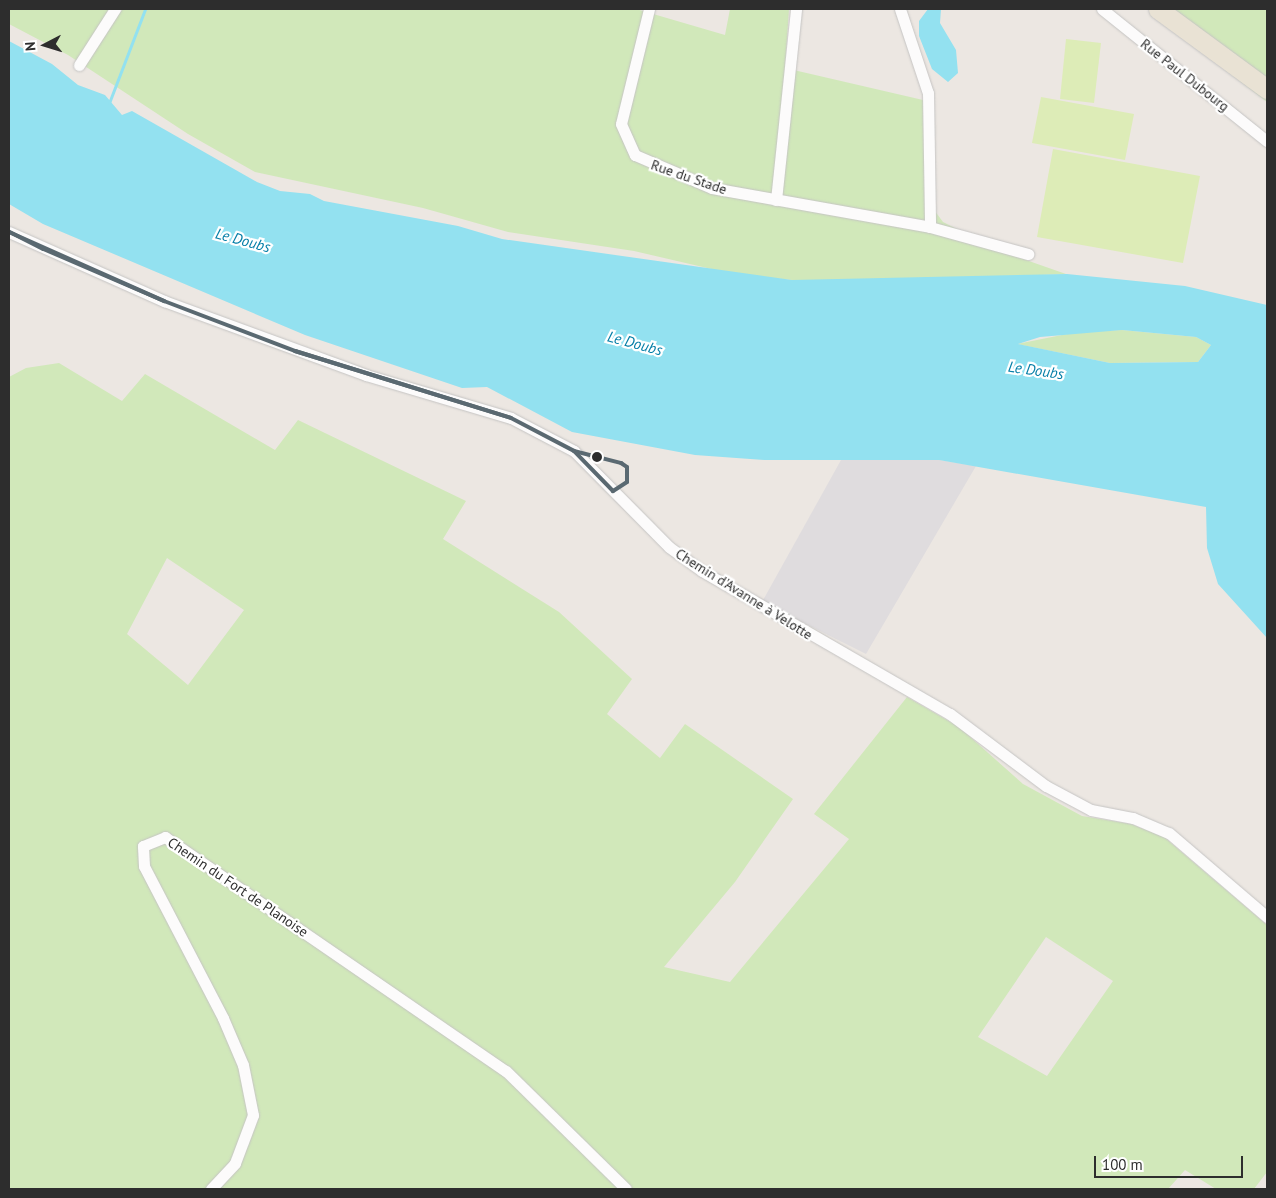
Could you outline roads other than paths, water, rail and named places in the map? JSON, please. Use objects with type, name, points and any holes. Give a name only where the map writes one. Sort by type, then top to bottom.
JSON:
[{"type":"main road","points":[[1158,9],[1267,89]]},
{"type":"street","points":[[80,65],[115,9]]},
{"type":"street","name":"Rue du Stade","points":[[648,9],[621,124],[635,155],[653,167],[712,188],[930,227],[1028,254]]},
{"type":"street","points":[[776,200],[796,9]]},
{"type":"street","points":[[900,9],[928,92],[930,227]]},
{"type":"street","name":"Rue Paul Dubourg","points":[[1102,9],[1267,141]]},
{"type":"street","name":"Chemin d'Avanne à Velotte","points":[[9,232],[164,301],[366,375],[511,418],[574,450],[669,547],[702,571],[950,714],[1046,786],[1091,810],[1133,818],[1169,833],[1267,916]]},
{"type":"street","name":"Chemin du Fort de Planoise","points":[[211,1189],[235,1163],[253,1115],[243,1065],[223,1018],[144,866],[143,846],[164,837],[506,1071],[626,1189]]},
{"type":"water","points":[[928,9],[941,9],[940,23],[956,50],[958,73],[948,82],[932,69],[919,36],[919,21]]},
{"type":"water","name":"Le Doubs","points":[[9,41],[52,64],[78,85],[105,95],[122,115],[132,111],[257,182],[280,191],[310,194],[324,201],[458,226],[502,239],[792,280],[1067,274],[1185,286],[1267,305],[1267,638],[1218,584],[1207,548],[1206,507],[939,460],[764,460],[695,455],[572,432],[487,387],[462,388],[305,335],[43,224],[9,204]],"holes":[[[1122,330],[1196,337],[1211,345],[1198,362],[1110,363],[1018,344],[1040,337]]]},
{"type":"waterway","points":[[109,103],[145,9]]}]
